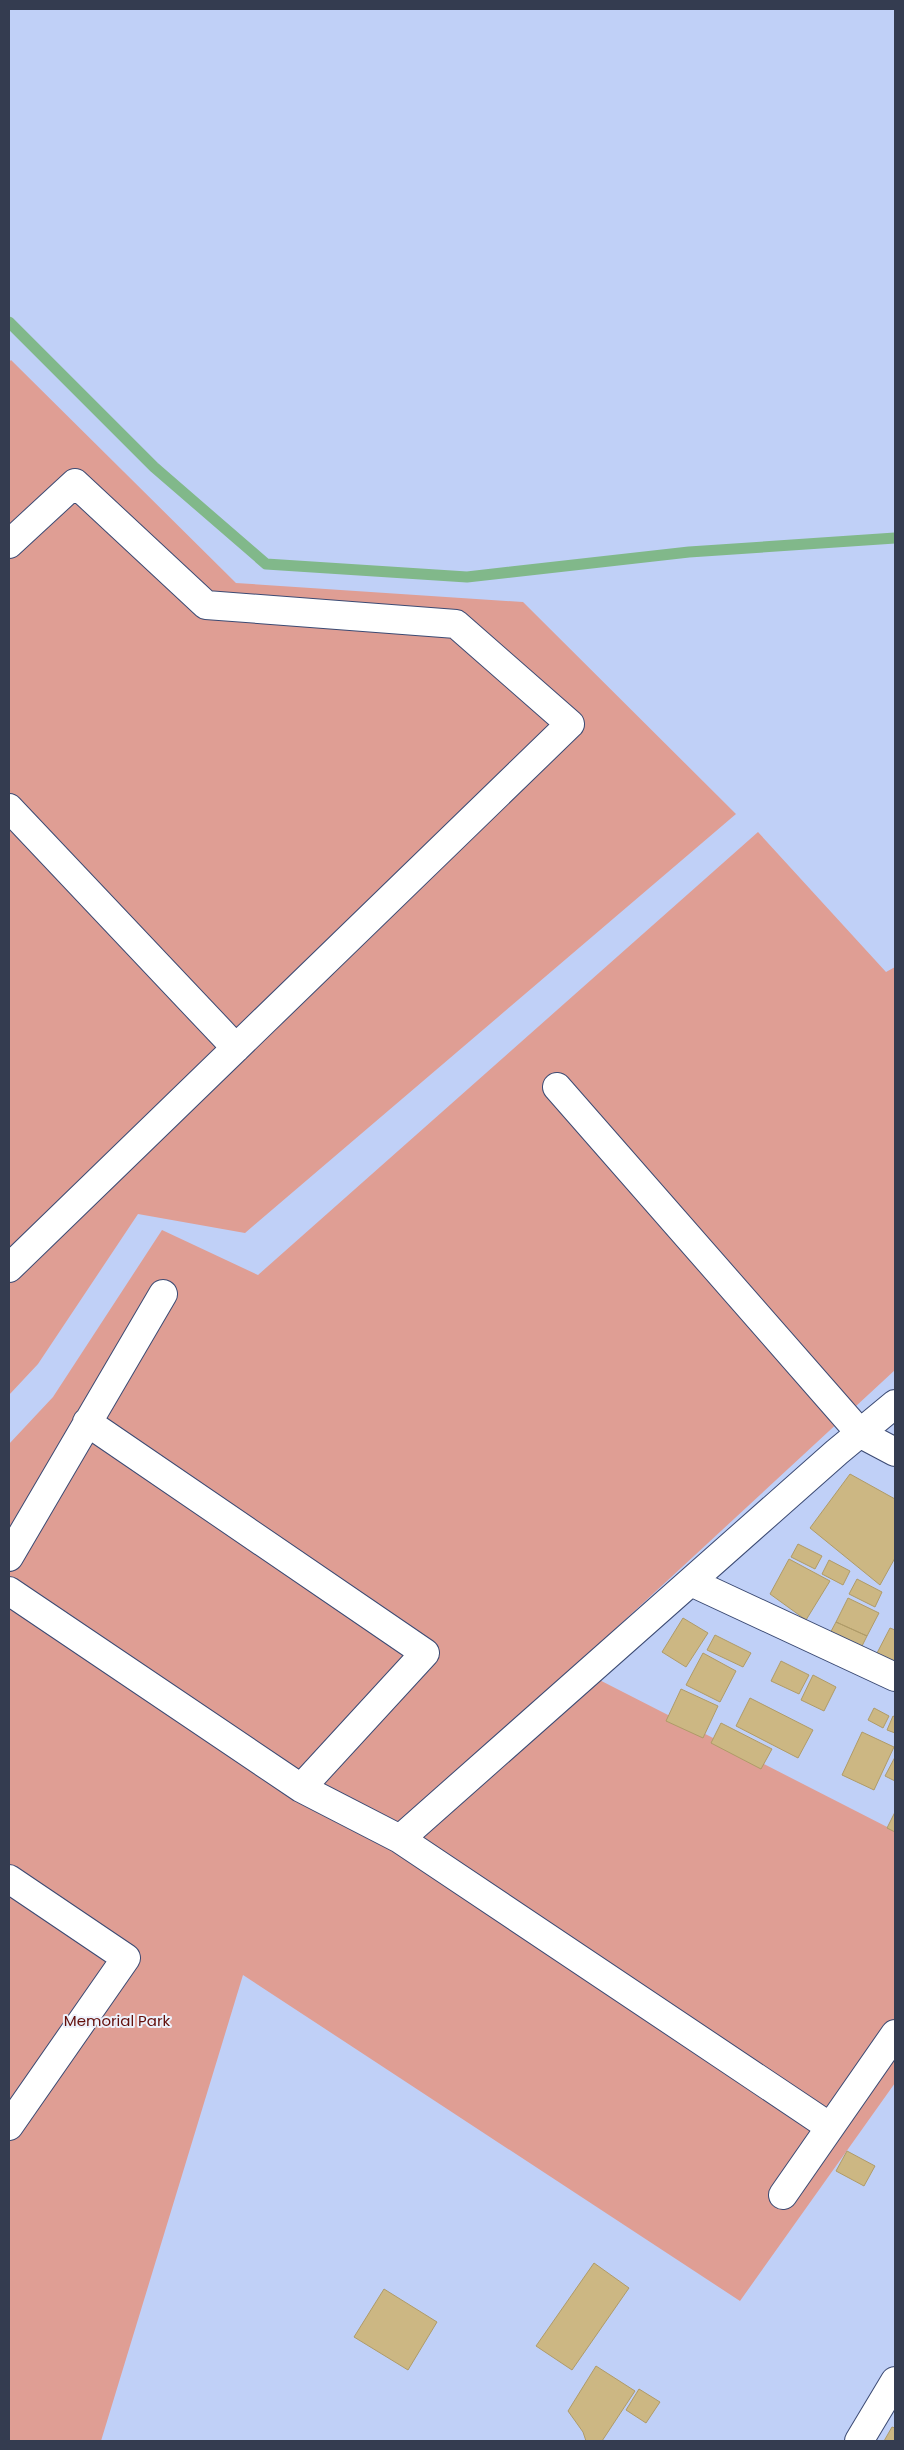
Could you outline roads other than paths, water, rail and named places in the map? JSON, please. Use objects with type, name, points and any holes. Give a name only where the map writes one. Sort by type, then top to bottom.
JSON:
[{"type":"street","points":[[9,544],[76,483],[206,605],[456,624],[570,724],[9,1268]]},
{"type":"street","points":[[9,808],[236,1048]]},
{"type":"street","points":[[557,1087],[860,1434],[895,1452]]},
{"type":"street","points":[[9,1558],[163,1294]]},
{"type":"street","points":[[400,1839],[837,1452],[895,1404]]},
{"type":"street","points":[[87,1422],[425,1653],[301,1788]]},
{"type":"street","points":[[691,1582],[895,1677]]},
{"type":"street","points":[[9,1591],[301,1788],[400,1839],[830,2127]]},
{"type":"street","points":[[9,1879],[126,1958],[9,2126]]},
{"type":"street","points":[[783,2194],[895,2034]]},
{"type":"street","points":[[859,2441],[895,2381]]},
{"type":"waterway","points":[[9,322],[154,467],[266,564],[467,577],[689,552],[895,538]]},
{"type":"park label","name":"Memorial Park","points":[[117,2021]]}]
